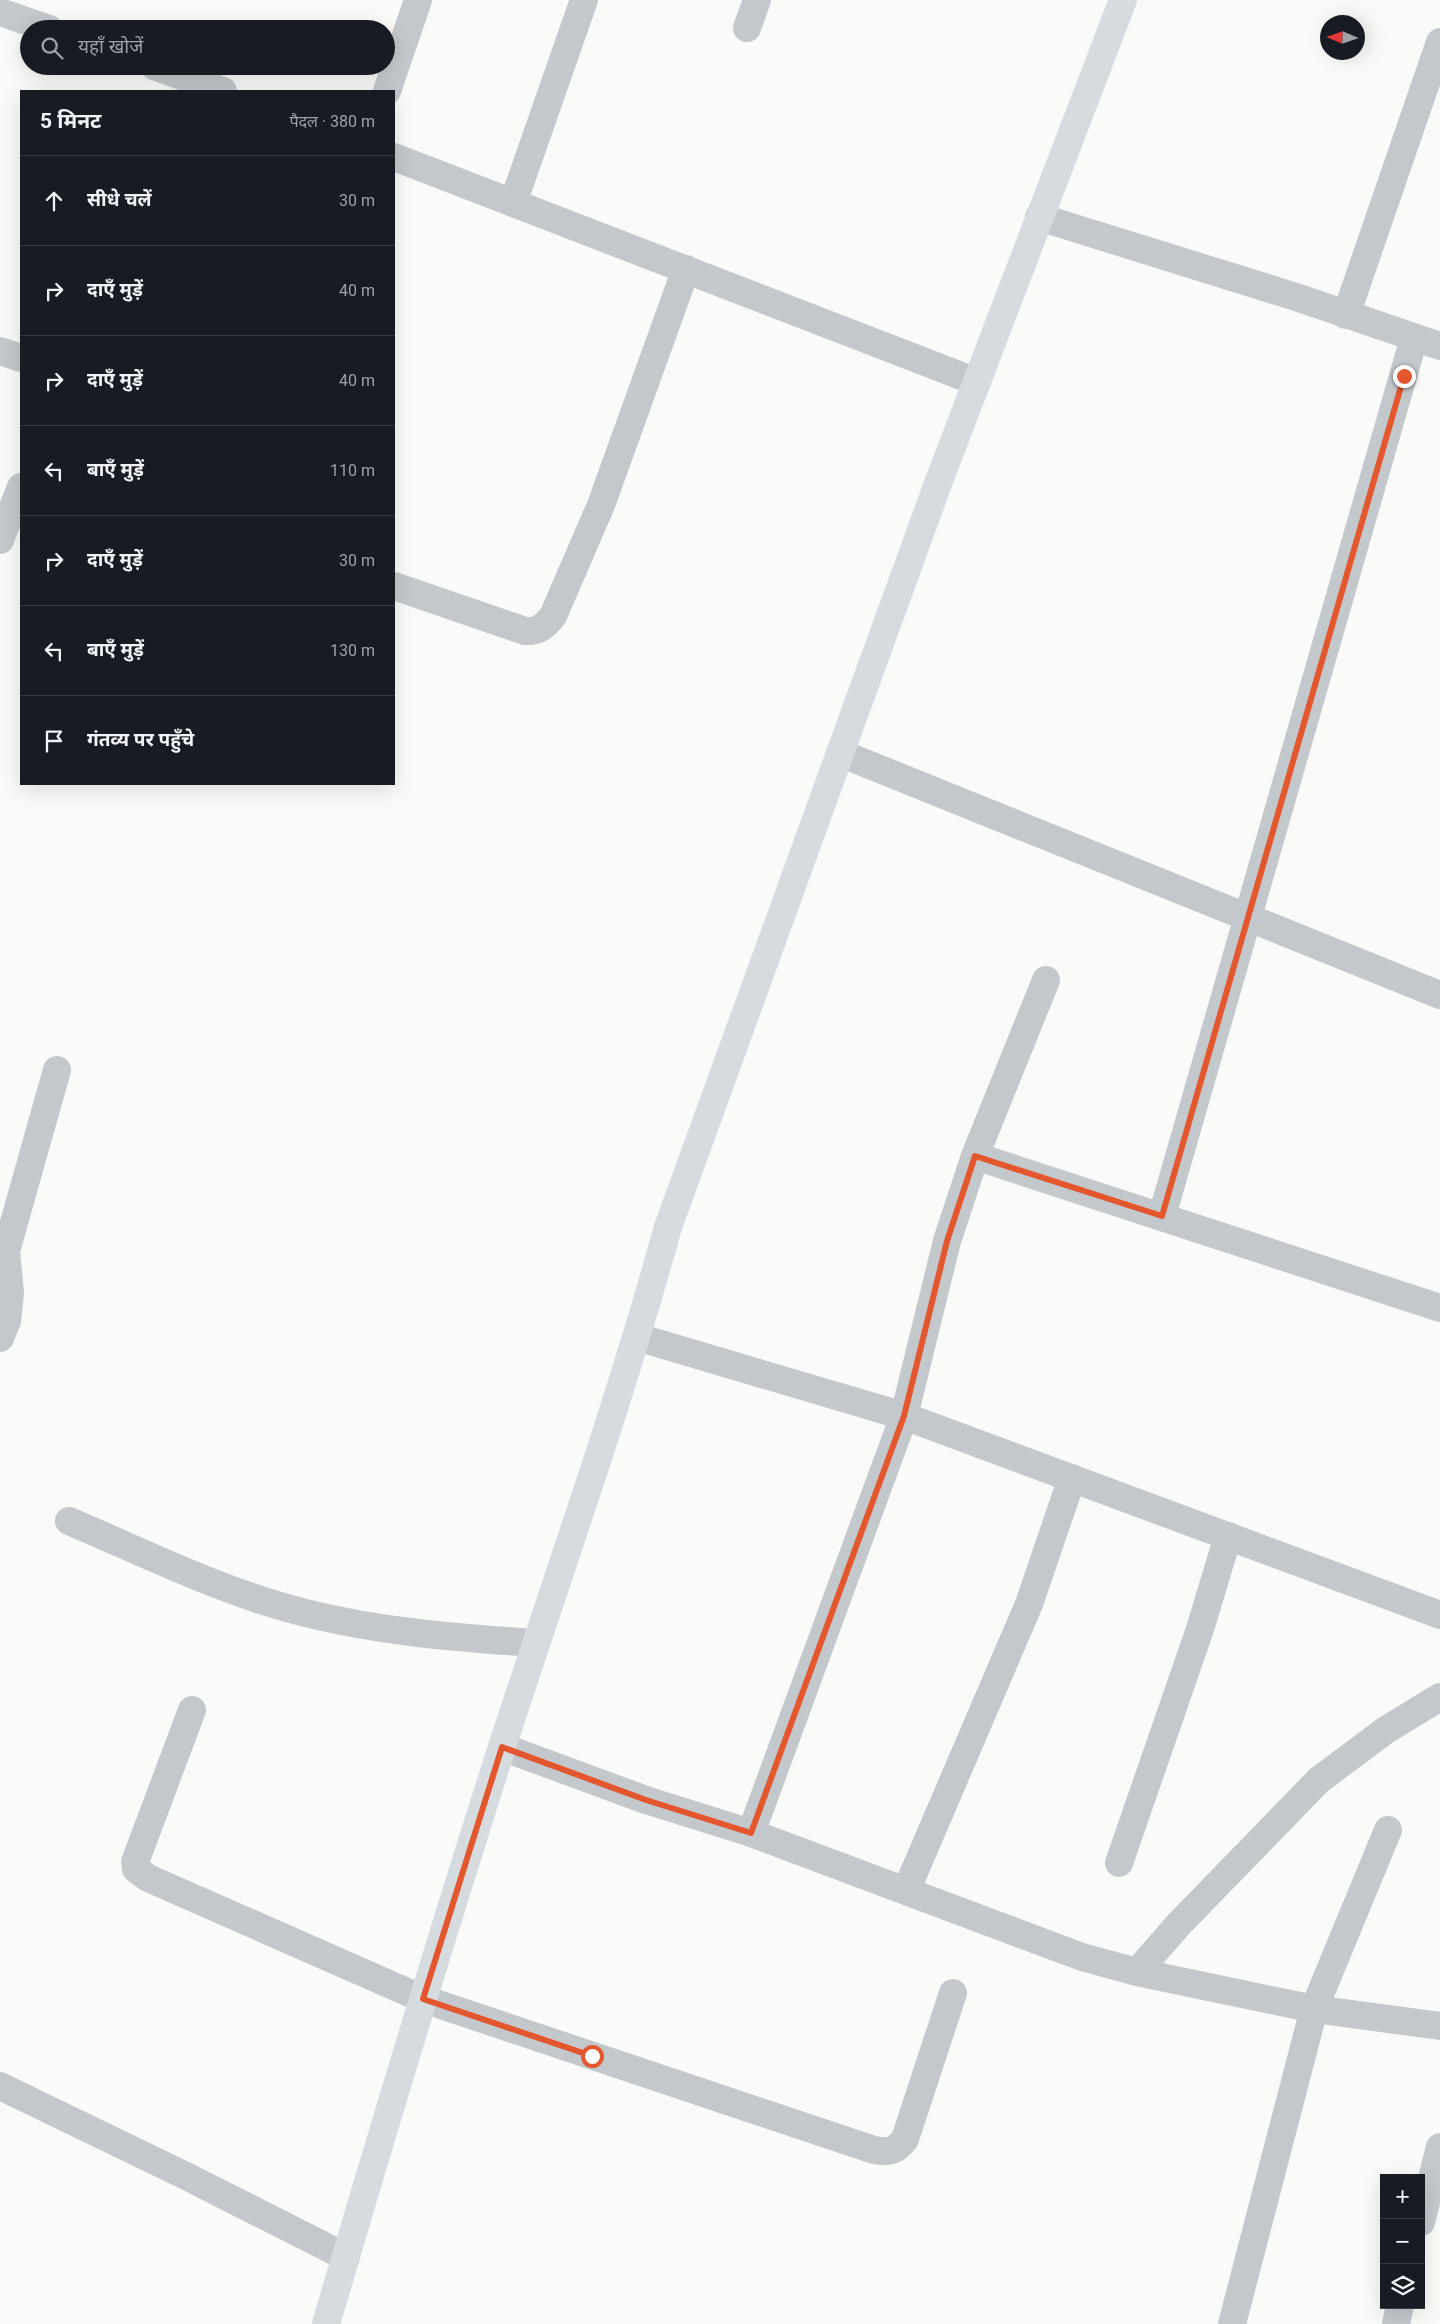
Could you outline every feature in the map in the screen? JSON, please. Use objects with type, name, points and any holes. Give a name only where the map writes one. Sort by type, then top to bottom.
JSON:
[{"type":"main road","points":[[326,2324],[423,1999],[502,1747],[637,1337],[668,1227],[977,382],[1123,0]]},
{"type":"street","points":[[395,68],[418,0]]},
{"type":"street","points":[[513,203],[584,0]]},
{"type":"street","points":[[747,28],[757,0]]},
{"type":"street","points":[[0,12],[23,20]]},
{"type":"street","points":[[1346,315],[1440,42]]},
{"type":"street","points":[[179,75],[220,90]]},
{"type":"street","points":[[387,90],[392,75]]},
{"type":"street","points":[[395,156],[977,382]]},
{"type":"street","points":[[1039,217],[1296,297],[1440,346]]},
{"type":"street","points":[[395,586],[525,631],[533,631],[546,625],[553,616],[601,505],[686,269]]},
{"type":"street","points":[[1162,1216],[1414,338]]},
{"type":"street","points":[[0,351],[20,358]]},
{"type":"street","points":[[0,540],[20,490]]},
{"type":"street","points":[[840,753],[1440,995]]},
{"type":"street","points":[[751,1833],[904,1416],[947,1241],[975,1156],[1046,980]]},
{"type":"street","points":[[0,1338],[7,1320],[10,1293],[6,1251],[56,1070]]},
{"type":"street","points":[[975,1156],[1440,1308]]},
{"type":"street","points":[[637,1337],[904,1416],[1440,1615]]},
{"type":"street","points":[[906,1891],[1029,1604],[1072,1478]]},
{"type":"street","points":[[69,1521],[222,1586],[304,1613],[448,1637],[536,1643]]},
{"type":"street","points":[[1120,1863],[1200,1629],[1228,1536]]},
{"type":"street","points":[[1137,1972],[1179,1924],[1319,1780],[1386,1730],[1440,1697]]},
{"type":"street","points":[[192,1710],[135,1862],[136,1870],[148,1878],[423,1999],[874,2150],[887,2152],[898,2149],[905,2139],[953,1993]]},
{"type":"street","points":[[502,1747],[646,1800],[751,1833],[1082,1957],[1137,1972],[1314,2009],[1440,2026]]},
{"type":"street","points":[[1232,2324],[1314,2009],[1388,1830]]},
{"type":"street","points":[[0,2086],[169,2167],[346,2257]]},
{"type":"street","points":[[1422,2219],[1440,2147]]},
{"type":"street","points":[[1396,2324],[1399,2309]]},
{"type":"route","points":[[592,2056],[423,1999],[502,1747],[646,1800],[751,1833],[904,1416],[947,1241],[975,1156],[1162,1216],[1404,376]]}]
